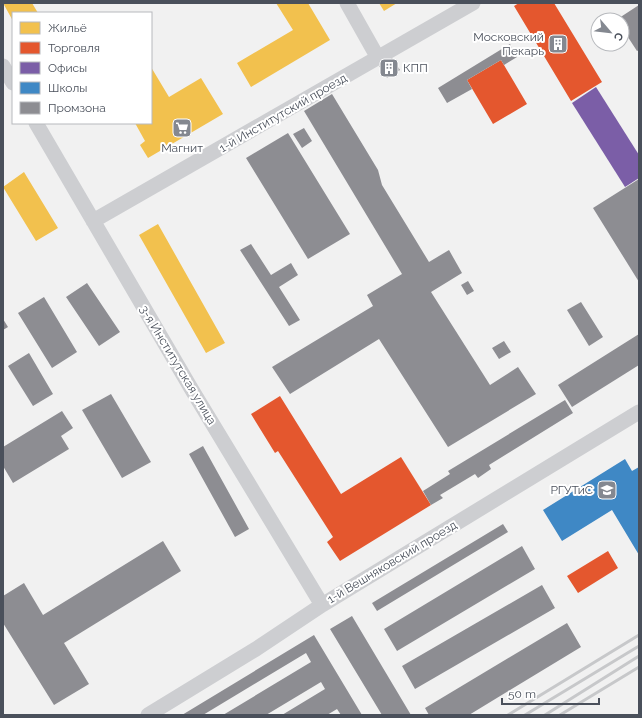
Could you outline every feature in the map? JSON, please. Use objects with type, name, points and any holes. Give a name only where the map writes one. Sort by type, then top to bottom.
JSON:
[{"type":"street","points":[[347,3],[378,58]]},
{"type":"street","name":"1-й Институтский проезд","points":[[94,222],[473,3]]},
{"type":"street","points":[[3,66],[12,81]]},
{"type":"street","name":"3-я Институтская улица","points":[[37,124],[322,605]]},
{"type":"street","name":"1-й Вешняковский проезд","points":[[148,715],[256,649],[322,605],[639,412]]},
{"type":"building: Жильё","points":[[3,3],[32,3],[37,12],[12,12],[12,19]]},
{"type":"building: Жильё","points":[[276,3],[308,3],[330,40],[251,87],[237,63],[293,30]]},
{"type":"building: Жильё","points":[[379,3],[397,3],[384,11]]},
{"type":"building: Жильё","points":[[152,69],[169,97],[201,78],[223,114],[148,158],[140,145],[145,141],[136,124],[152,124]]},
{"type":"building: Жильё","points":[[24,172],[58,228],[36,241],[3,187]]},
{"type":"building: Жильё","points":[[158,224],[225,343],[206,353],[139,235]]},
{"type":"building: Торговля","name":"Московский Пекарь","points":[[519,3],[554,3],[602,82],[571,101],[514,6]]},
{"type":"building: Торговля","points":[[501,60],[527,104],[493,124],[467,80]]},
{"type":"building: Торговля","points":[[280,396],[341,494],[401,457],[431,505],[340,561],[327,542],[333,537],[278,451],[275,453],[251,414]]},
{"type":"building: Торговля","points":[[608,551],[618,568],[578,593],[567,576]]},
{"type":"building: Офисы","points":[[596,87],[639,155],[639,178],[625,187],[572,103]]},
{"type":"building: Школы","name":"РГУТиС","points":[[625,459],[632,471],[639,467],[639,555],[612,510],[562,541],[543,510]]},
{"type":"building: Промзона","points":[[639,5],[639,50],[637,51],[630,40],[630,12],[628,12]]},
{"type":"building: Промзона","points":[[510,44],[517,57],[504,65],[501,60],[467,80],[472,89],[447,103],[438,88]]},
{"type":"building: Промзона","name":"КПП","points":[[392,58],[400,70],[387,78],[379,66]]},
{"type":"building: Промзона","points":[[332,94],[378,170],[382,185],[429,262],[449,250],[462,273],[431,292],[490,385],[518,367],[536,394],[448,447],[379,339],[290,394],[272,367],[373,306],[367,295],[402,274],[304,111]]},
{"type":"building: Промзона","points":[[304,128],[312,141],[302,148],[293,134]]},
{"type":"building: Промзона","points":[[288,133],[350,234],[308,259],[246,158]]},
{"type":"building: Промзона","points":[[639,179],[639,282],[593,208]]},
{"type":"building: Промзона","points":[[251,244],[271,275],[291,263],[298,275],[279,287],[300,320],[289,326],[240,250]]},
{"type":"building: Промзона","points":[[468,281],[474,291],[467,295],[461,285]]},
{"type":"building: Промзона","points":[[87,283],[120,332],[99,346],[66,297]]},
{"type":"building: Промзона","points":[[44,297],[77,352],[52,368],[18,313]]},
{"type":"building: Промзона","points":[[581,302],[603,337],[589,346],[567,310]]},
{"type":"building: Промзона","points":[[3,319],[8,327],[3,330]]},
{"type":"building: Промзона","points":[[639,334],[639,365],[572,407],[558,385]]},
{"type":"building: Промзона","points":[[504,341],[511,352],[499,359],[492,348]]},
{"type":"building: Промзона","points":[[29,353],[53,394],[33,406],[8,366]]},
{"type":"building: Промзона","points":[[111,394],[151,462],[122,478],[82,410]]},
{"type":"building: Промзона","points":[[565,400],[573,413],[489,465],[491,469],[478,478],[475,474],[440,495],[443,498],[431,505],[423,491],[450,474],[448,471]]},
{"type":"building: Промзона","points":[[62,411],[73,428],[61,436],[69,449],[13,483],[3,466],[3,447]]},
{"type":"building: Промзона","points":[[203,446],[249,529],[235,537],[189,454]]},
{"type":"building: Промзона","points":[[503,524],[508,532],[377,611],[372,603]]},
{"type":"building: Промзона","points":[[163,541],[181,571],[64,643],[89,684],[54,705],[3,623],[3,596],[24,583],[43,615]]},
{"type":"building: Промзона","points":[[522,546],[535,569],[397,651],[384,629]]},
{"type":"building: Промзона","points":[[542,585],[555,608],[415,689],[402,666]]},
{"type":"building: Промзона","points":[[352,616],[411,715],[382,715],[330,629]]},
{"type":"building: Промзона","points":[[567,623],[581,647],[469,715],[429,715],[425,708]]},
{"type":"building: Промзона","points":[[314,635],[362,715],[341,715],[337,709],[327,715],[282,715],[325,689],[321,682],[266,715],[223,715],[311,662],[306,653],[203,715],[182,715]]},
{"type":"railway","points":[[508,715],[639,635]]},
{"type":"railway","points":[[525,715],[639,646]]},
{"type":"railway","points":[[545,715],[639,656]]},
{"type":"railway","points":[[560,715],[639,667]]},
{"type":"place","name":"Московский Пекарь","points":[[558,44]]},
{"type":"place","name":"КПП","points":[[389,68]]},
{"type":"place","name":"Магнит","points":[[182,128]]},
{"type":"place","name":"РГУТиС","points":[[607,490]]}]
